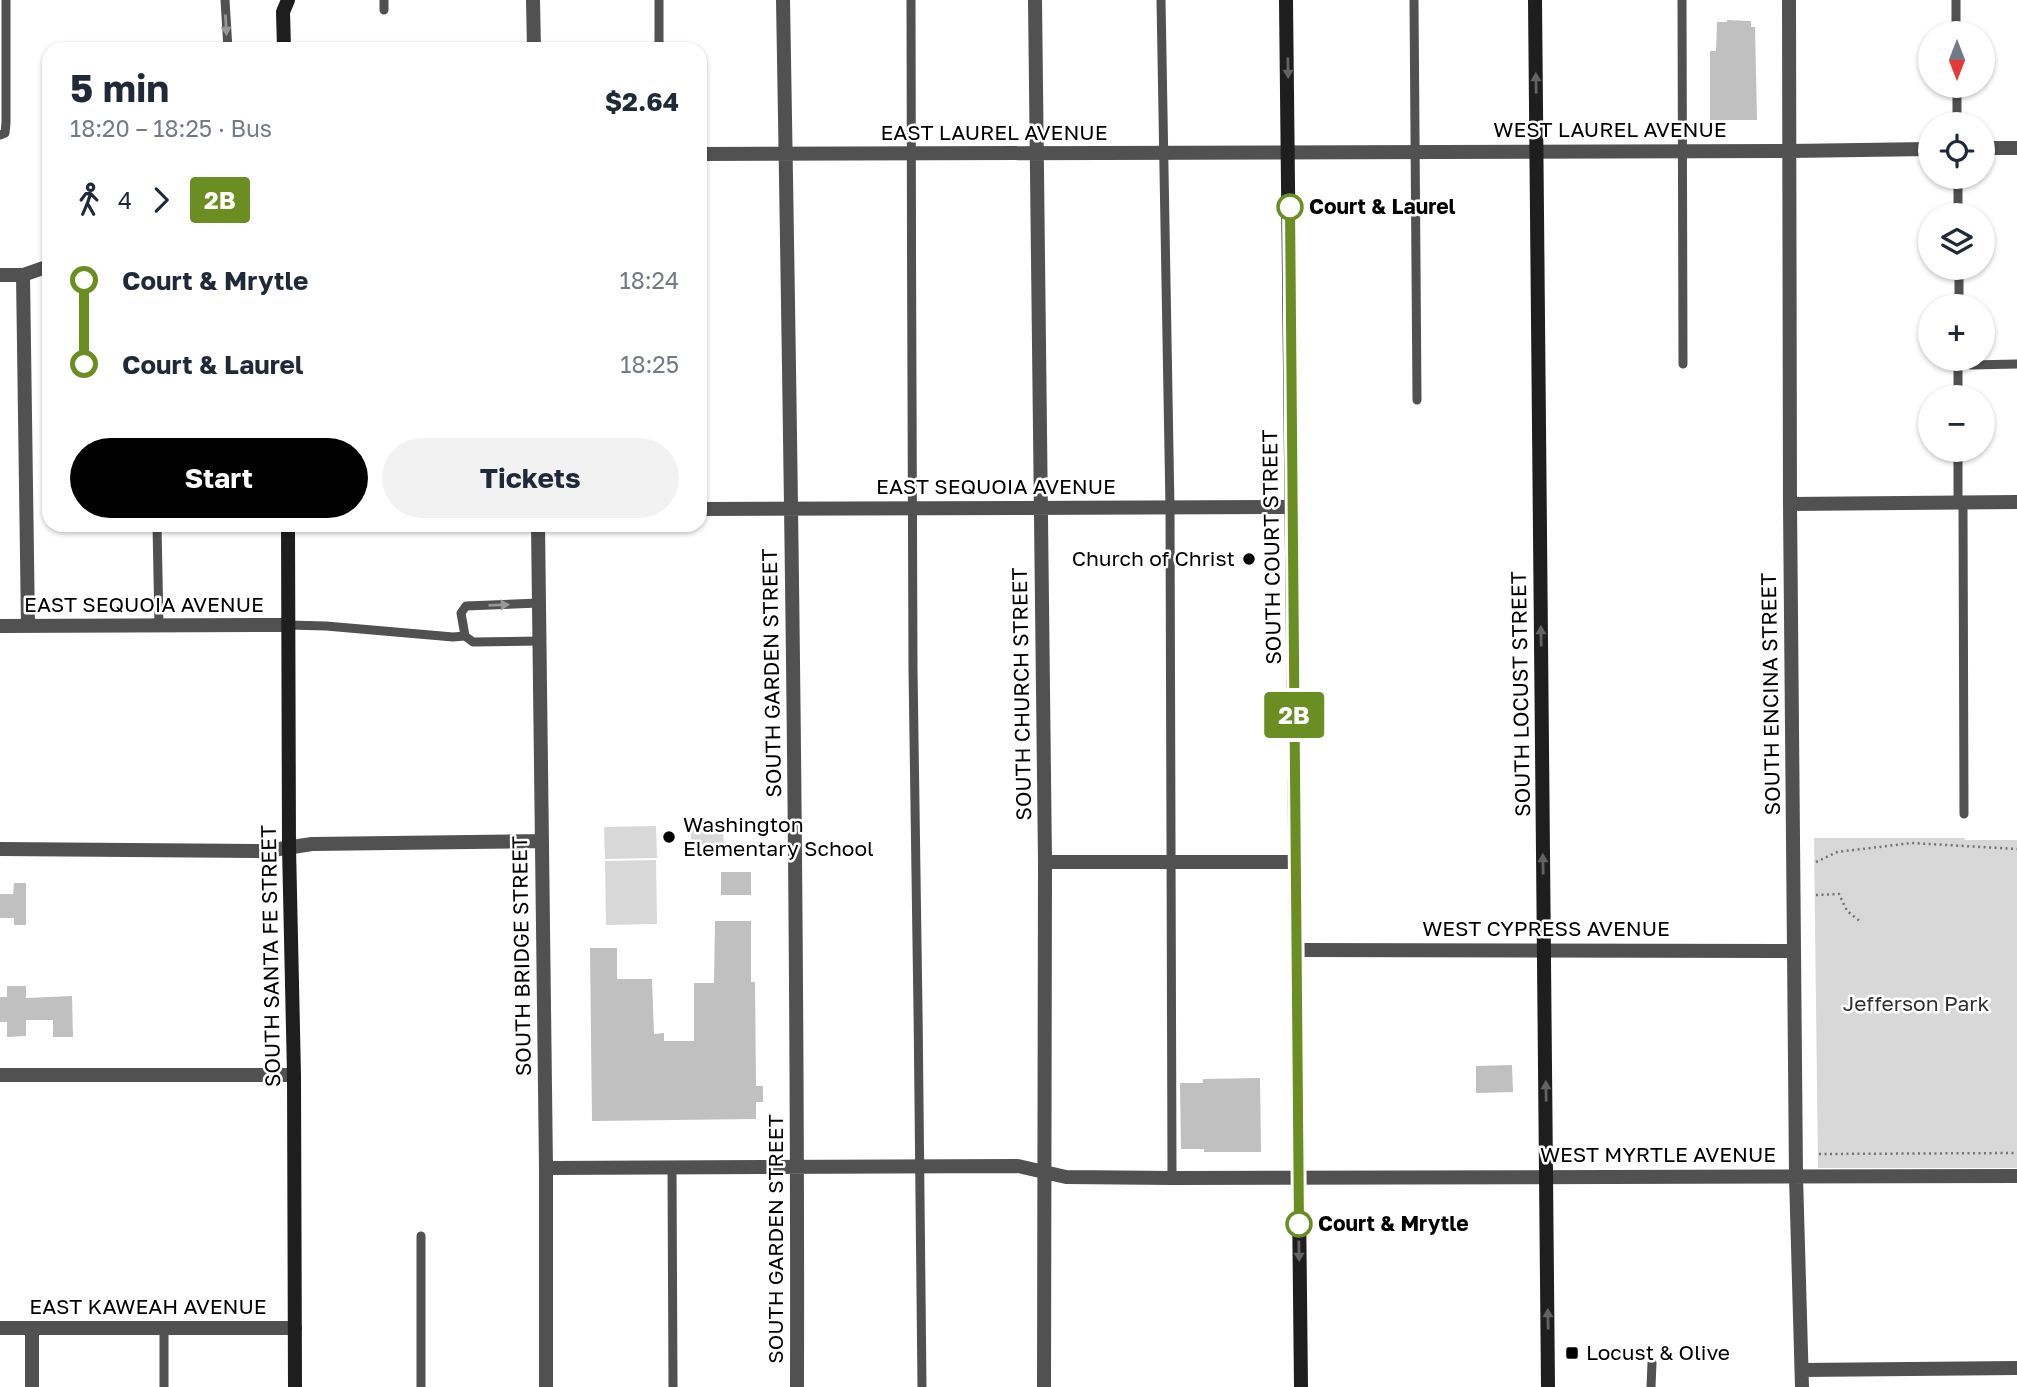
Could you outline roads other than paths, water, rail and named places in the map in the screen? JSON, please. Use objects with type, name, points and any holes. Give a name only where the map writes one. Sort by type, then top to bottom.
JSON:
[{"type":"street","points":[[533,0],[534,42]]},
{"type":"street","name":"SOUTH GARDEN STREET","points":[[783,0],[792,508],[797,1387]]},
{"type":"street","name":"SOUTH CHURCH STREET","points":[[1035,0],[1045,862],[1045,1387]]},
{"type":"street","name":"SOUTH COURT STREET","points":[[1286,0],[1301,1387]]},
{"type":"street","name":"SOUTH LOCUST STREET","points":[[1535,0],[1548,1387]]},
{"type":"street","name":"SOUTH ENCINA STREET","points":[[1789,0],[1796,1176],[1802,1387]]},
{"type":"street","points":[[282,4],[284,42]]},
{"type":"street","points":[[1995,148],[2017,148]]},
{"type":"street","name":"WEST LAUREL AVENUE","points":[[1289,152],[1918,149]]},
{"type":"street","name":"EAST LAUREL AVENUE","points":[[707,154],[1289,152]]},
{"type":"street","points":[[0,275],[23,275],[42,268]]},
{"type":"street","points":[[23,275],[28,626]]},
{"type":"street","points":[[1790,503],[2017,502]]},
{"type":"street","name":"EAST SEQUOIA AVENUE","points":[[707,509],[1292,507]]},
{"type":"street","name":"SOUTH SANTA FE STREET","points":[[288,532],[295,1387]]},
{"type":"street","name":"SOUTH BRIDGE STREET","points":[[538,532],[546,1387]]},
{"type":"street","name":"EAST SEQUOIA AVENUE","points":[[0,626],[288,625]]},
{"type":"street","points":[[0,849],[266,851],[312,844],[541,841]]},
{"type":"street","points":[[1045,862],[1296,862]]},
{"type":"street","name":"WEST CYPRESS AVENUE","points":[[1297,950],[1794,951]]},
{"type":"street","points":[[0,1075],[294,1075]]},
{"type":"street","name":"WEST MYRTLE AVENUE","points":[[546,1168],[1018,1166],[1066,1177],[1172,1178],[2017,1176]]},
{"type":"street","name":"EAST KAWEAH AVENUE","points":[[0,1328],[295,1328]]},
{"type":"street","points":[[32,1328],[32,1387]]},
{"type":"street","points":[[1802,1370],[2017,1368]]},
{"type":"lane","points":[[0,135],[5,133],[6,123],[3,72],[6,0]]},
{"type":"lane","points":[[225,0],[228,42]]},
{"type":"lane","points":[[659,0],[659,42]]},
{"type":"lane","points":[[911,0],[913,666],[922,1387]]},
{"type":"lane","points":[[1161,0],[1170,508],[1172,1178]]},
{"type":"lane","points":[[1414,0],[1417,400]]},
{"type":"lane","points":[[1682,0],[1683,364]]},
{"type":"lane","points":[[1956,0],[1956,21]]},
{"type":"lane","points":[[1995,364],[2017,364]]},
{"type":"lane","points":[[1959,462],[1964,814]]},
{"type":"lane","points":[[158,532],[159,626]]},
{"type":"lane","points":[[465,636],[461,613],[466,606],[539,603]]},
{"type":"lane","points":[[288,625],[465,636],[473,642],[539,641]]},
{"type":"lane","points":[[672,1168],[673,1387]]},
{"type":"lane","points":[[421,1236],[421,1387]]},
{"type":"lane","points":[[163,1328],[164,1387]]},
{"type":"lane","points":[[1651,1387],[1652,1363]]},
{"type":"place","name":"Court & Laurel","points":[[1290,207]]},
{"type":"place","name":"Church of Christ","points":[[1249,559]]},
{"type":"place","name":"Washington Elementary School","points":[[669,837]]},
{"type":"place","name":"Court & Mrytle","points":[[1299,1224]]},
{"type":"place","name":"Locust & Olive","points":[[1572,1353]]},
{"type":"park label","name":"Jefferson Park","points":[[1916,1004]]}]
